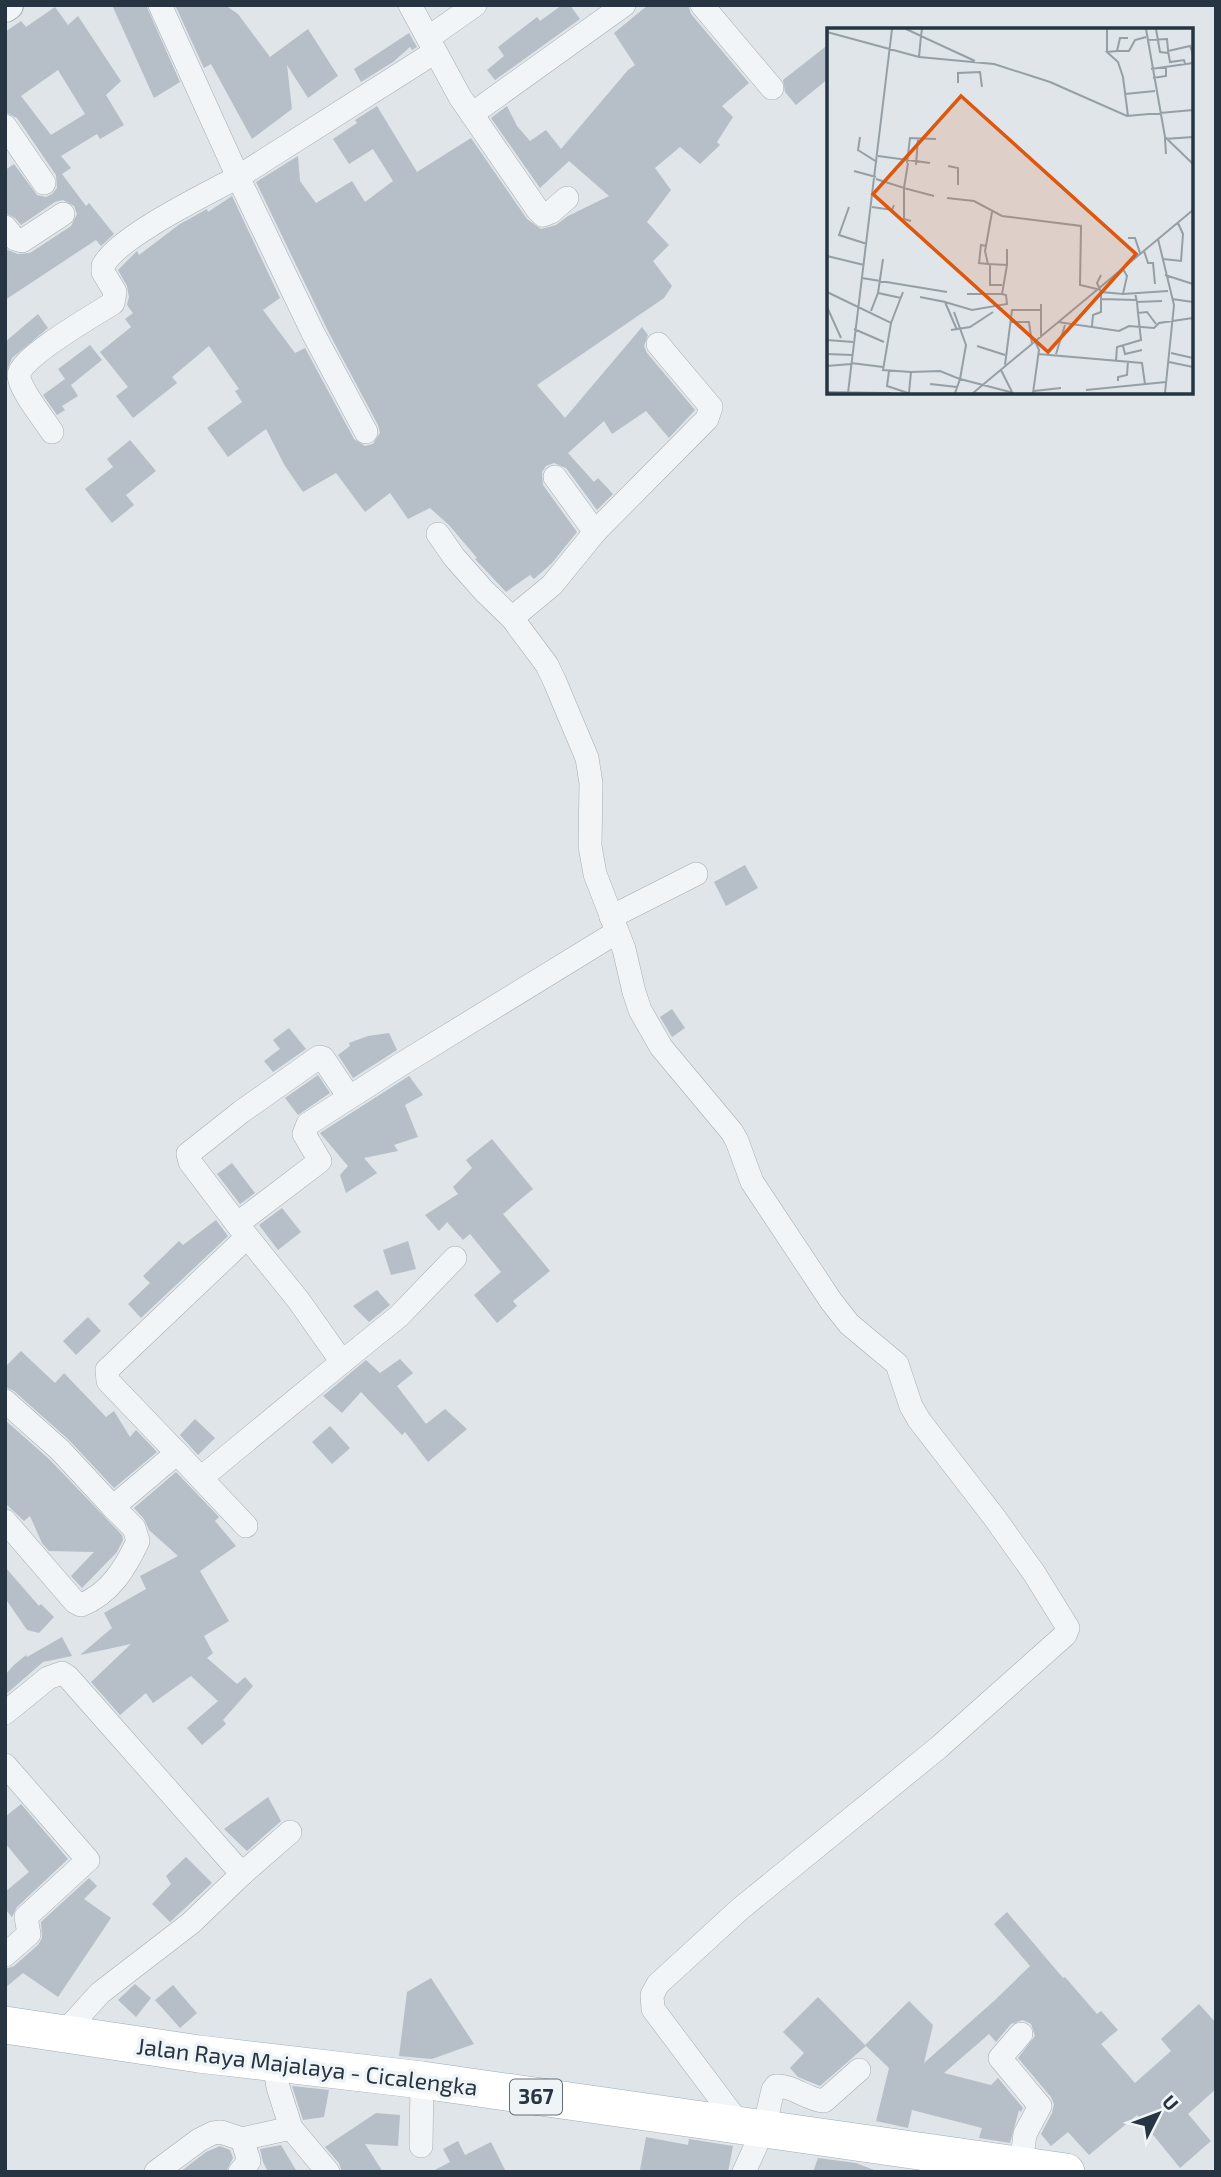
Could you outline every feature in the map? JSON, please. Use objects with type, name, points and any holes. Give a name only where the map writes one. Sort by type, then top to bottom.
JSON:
[{"type":"main road","name":"Jalan Raya Majalaya - Cicalengka","points":[[5,2025],[200,2054],[422,2080],[1040,2169]]},
{"type":"street","points":[[159,5],[313,333],[366,432]]},
{"type":"street","points":[[410,5],[472,114],[543,215],[551,212],[567,198]]},
{"type":"street","points":[[52,432],[20,382],[19,372],[22,365],[47,345],[113,303],[115,292],[103,272],[103,266],[120,246],[173,212],[238,177],[432,45],[475,5]]},
{"type":"street","points":[[472,114],[624,5]]},
{"type":"street","points":[[702,5],[772,88]]},
{"type":"street","points":[[5,126],[44,183]]},
{"type":"street","points":[[5,227],[15,239],[22,241],[63,214]]},
{"type":"street","points":[[512,618],[552,584],[595,531],[707,419],[711,408],[658,344]]},
{"type":"street","points":[[555,477],[595,531]]},
{"type":"street","points":[[438,534],[476,583],[512,618],[547,665],[587,758],[591,783],[590,846],[595,874],[624,949],[634,992],[647,1025],[732,1132],[752,1182],[837,1309],[849,1324],[897,1364],[911,1406],[919,1420],[1026,1562],[1068,1628],[1065,1635],[977,1715],[740,1909],[658,1984],[652,1995],[653,2009],[752,2127]]},
{"type":"street","points":[[246,1526],[108,1381],[107,1370],[242,1231],[320,1161],[304,1134],[305,1128],[696,874]]},
{"type":"street","points":[[342,1362],[299,1301],[190,1162],[188,1154],[319,1056],[349,1097]]},
{"type":"street","points":[[201,1478],[400,1316],[455,1258]]},
{"type":"street","points":[[5,1401],[60,1450],[134,1528],[138,1541],[117,1579],[92,1600],[81,1605],[75,1602],[5,1521]]},
{"type":"street","points":[[113,1507],[177,1453]]},
{"type":"street","points":[[5,1713],[48,1678],[62,1673],[68,1677],[242,1874]]},
{"type":"street","points":[[5,1765],[88,1860],[26,1917],[29,1934],[5,1955]]},
{"type":"street","points":[[62,2035],[100,1993],[191,1923],[290,1832]]},
{"type":"street","points":[[1021,2034],[1000,2058],[1040,2106],[1025,2134],[1040,2169]]},
{"type":"street","points":[[274,2062],[278,2087],[291,2128],[328,2172]]},
{"type":"street","points":[[744,2172],[752,2127],[776,2086],[784,2086],[824,2101],[859,2070]]},
{"type":"street","points":[[421,2146],[422,2080]]},
{"type":"street","points":[[156,2172],[199,2140],[213,2133],[221,2132],[242,2138],[291,2128]]},
{"type":"street","points":[[240,2172],[249,2161],[242,2138]]},
{"type":"building","points":[[112,5],[146,5],[180,82],[154,98]]},
{"type":"building","points":[[175,5],[225,5],[238,14],[270,57],[308,29],[338,76],[308,98],[287,65],[292,109],[252,139],[211,64],[204,68]]},
{"type":"building","points":[[562,5],[570,5],[580,19],[495,80],[487,70],[504,56],[498,47],[537,17],[540,21]]},
{"type":"building","points":[[648,5],[688,5],[691,14],[749,83],[722,106],[733,117],[717,142],[720,145],[700,164],[680,147],[655,168],[671,190],[647,222],[669,245],[653,261],[672,286],[664,298],[537,385],[565,418],[642,327],[648,335],[644,346],[647,353],[695,410],[669,438],[646,411],[612,434],[604,421],[568,453],[594,482],[598,478],[613,494],[597,510],[566,468],[554,463],[546,466],[542,472],[543,485],[577,532],[552,563],[534,579],[530,575],[506,592],[475,559],[477,558],[449,525],[430,508],[408,519],[390,493],[365,512],[336,473],[303,492],[285,466],[266,429],[228,457],[207,428],[242,402],[235,391],[239,389],[209,346],[172,377],[177,383],[133,418],[116,396],[128,387],[100,352],[131,327],[125,319],[133,313],[127,305],[127,286],[118,270],[137,251],[139,255],[180,224],[207,209],[208,212],[232,196],[280,298],[263,310],[295,353],[305,348],[354,439],[365,446],[373,444],[380,433],[378,425],[329,333],[256,182],[298,156],[300,181],[316,203],[352,181],[365,202],[393,181],[373,149],[349,164],[333,139],[377,106],[417,172],[471,138],[527,219],[541,229],[556,225],[568,216],[609,196],[569,161],[540,188],[491,118],[507,106],[517,126],[530,141],[546,130],[561,149],[635,65],[614,33]]},
{"type":"building","points":[[55,7],[68,25],[78,16],[121,81],[106,95],[124,125],[100,139],[97,134],[61,156],[71,168],[62,174],[86,206],[89,203],[114,234],[101,246],[96,240],[5,300],[5,249],[18,254],[30,253],[71,226],[77,214],[74,206],[63,200],[55,202],[21,225],[5,213],[5,170],[14,164],[37,195],[46,197],[57,188],[56,175],[17,118],[5,112],[5,32],[21,21],[26,27]],"holes":[[[58,70],[85,114],[51,135],[21,96]]]},
{"type":"building","points":[[409,33],[417,47],[412,50],[410,47],[393,62],[361,82],[354,69]]},
{"type":"building","points":[[827,46],[827,80],[796,105],[785,92],[783,80]]},
{"type":"building","points":[[38,314],[48,328],[12,358],[5,376],[5,342]]},
{"type":"building","points":[[90,345],[102,360],[71,385],[78,396],[62,406],[65,410],[57,415],[43,395],[65,379],[58,369]]},
{"type":"building","points":[[130,440],[156,471],[126,495],[134,505],[112,523],[85,489],[113,467],[107,459]]},
{"type":"building","points":[[745,865],[758,888],[726,906],[714,882]]},
{"type":"building","points":[[672,1009],[685,1028],[672,1037],[660,1017]]},
{"type":"building","points":[[289,1028],[306,1049],[273,1072],[264,1061],[280,1049],[273,1040]]},
{"type":"building","points":[[389,1033],[397,1050],[353,1078],[338,1055],[350,1046],[349,1043],[368,1036]]},
{"type":"building","points":[[318,1075],[330,1093],[298,1115],[285,1098]]},
{"type":"building","points":[[409,1076],[423,1095],[405,1105],[418,1137],[394,1145],[398,1151],[364,1158],[377,1173],[346,1193],[340,1175],[348,1166],[320,1133]]},
{"type":"building","points":[[492,1139],[533,1189],[503,1214],[550,1271],[513,1301],[517,1306],[497,1323],[474,1295],[501,1272],[470,1234],[463,1240],[447,1222],[439,1231],[425,1215],[458,1194],[453,1187],[472,1168],[466,1160]]},
{"type":"building","points":[[232,1163],[255,1193],[240,1204],[217,1174]]},
{"type":"building","points":[[282,1208],[301,1232],[278,1250],[259,1225]]},
{"type":"building","points":[[216,1220],[228,1236],[141,1318],[128,1304],[150,1283],[143,1276],[179,1241],[183,1245]]},
{"type":"building","points":[[408,1241],[416,1269],[391,1275],[383,1250]]},
{"type":"building","points":[[377,1290],[390,1305],[369,1322],[353,1306]]},
{"type":"building","points":[[88,1317],[101,1331],[76,1355],[63,1341]]},
{"type":"building","points":[[21,1351],[55,1383],[64,1373],[106,1417],[114,1411],[130,1437],[136,1430],[157,1452],[114,1488],[69,1440],[14,1391],[5,1387],[5,1367]]},
{"type":"building","points":[[400,1359],[413,1373],[397,1386],[426,1424],[445,1409],[467,1429],[428,1462],[405,1432],[402,1435],[361,1392],[342,1413],[323,1396],[366,1360],[380,1373]]},
{"type":"building","points":[[195,1419],[215,1438],[198,1455],[180,1435]]},
{"type":"building","points":[[5,1420],[50,1460],[122,1535],[123,1540],[117,1552],[82,1588],[71,1576],[94,1552],[49,1551],[42,1543],[30,1516],[24,1521],[5,1503]]},
{"type":"building","points":[[330,1426],[350,1448],[332,1464],[312,1442]]},
{"type":"building","points":[[176,1472],[219,1517],[215,1521],[236,1546],[200,1571],[229,1621],[204,1636],[213,1653],[207,1658],[237,1684],[245,1677],[253,1686],[223,1720],[226,1724],[202,1745],[187,1728],[218,1701],[191,1676],[153,1703],[146,1693],[120,1715],[91,1682],[131,1644],[80,1655],[112,1628],[104,1613],[146,1589],[140,1576],[178,1556],[149,1530],[134,1508]]},
{"type":"building","points":[[5,1567],[39,1606],[41,1604],[54,1617],[39,1633],[27,1630],[5,1598]]},
{"type":"building","points":[[62,1637],[72,1656],[43,1662],[5,1695],[5,1675],[14,1665],[26,1655],[27,1657]]},
{"type":"building","points":[[268,1797],[281,1821],[247,1851],[224,1829]]},
{"type":"building","points":[[21,1804],[68,1859],[17,1907],[12,1917],[5,1909],[5,1892],[29,1872],[5,1843],[5,1817]]},
{"type":"building","points":[[186,1857],[212,1883],[170,1922],[152,1904],[171,1884],[166,1876]]},
{"type":"building","points":[[89,1878],[97,1886],[84,1899],[111,1918],[58,1997],[23,1973],[5,1988],[5,1969],[14,1966],[38,1945],[42,1938],[41,1922]]},
{"type":"building","points":[[1007,1912],[1063,1978],[1065,1977],[1097,2014],[1101,2011],[1118,2030],[1101,2044],[1135,2083],[1171,2051],[1161,2039],[1199,2004],[1216,2023],[1216,2089],[1188,2114],[1211,2141],[1180,2168],[1137,2115],[1089,2155],[1068,2132],[1051,2146],[1041,2134],[1054,2104],[1018,2058],[1035,2036],[1031,2024],[1023,2020],[1011,2024],[996,2042],[989,2034],[944,2073],[991,2085],[998,2078],[1023,2108],[1021,2112],[1019,2110],[1010,2143],[979,2138],[982,2128],[912,2110],[908,2128],[876,2121],[889,2068],[865,2045],[909,2001],[933,2025],[924,2063],[994,2001],[1030,1966],[994,1924]]},
{"type":"building","points":[[431,1978],[474,2044],[432,2059],[399,2056],[407,1992]]},
{"type":"building","points":[[135,1984],[151,1998],[136,2017],[118,2000]]},
{"type":"building","points":[[173,1985],[197,2013],[180,2028],[155,2000]]},
{"type":"building","points":[[818,1997],[866,2046],[820,2086],[798,2077],[790,2068],[804,2053],[783,2032]]},
{"type":"building","points":[[292,2086],[329,2090],[324,2117],[303,2120]]},
{"type":"building","points":[[376,2113],[400,2115],[398,2146],[365,2144],[383,2172],[342,2172],[339,2163],[325,2147]]},
{"type":"building","points":[[646,2137],[688,2145],[689,2139],[733,2146],[728,2172],[640,2170]]},
{"type":"building","points":[[458,2141],[465,2155],[491,2142],[506,2172],[431,2172],[450,2162],[443,2149]]},
{"type":"building","points":[[281,2145],[297,2172],[268,2172],[260,2149]]},
{"type":"building","points":[[220,2146],[230,2150],[233,2158],[226,2172],[180,2172],[206,2152]]},
{"type":"building","points":[[818,2158],[856,2163],[874,2170],[813,2172]]}]
